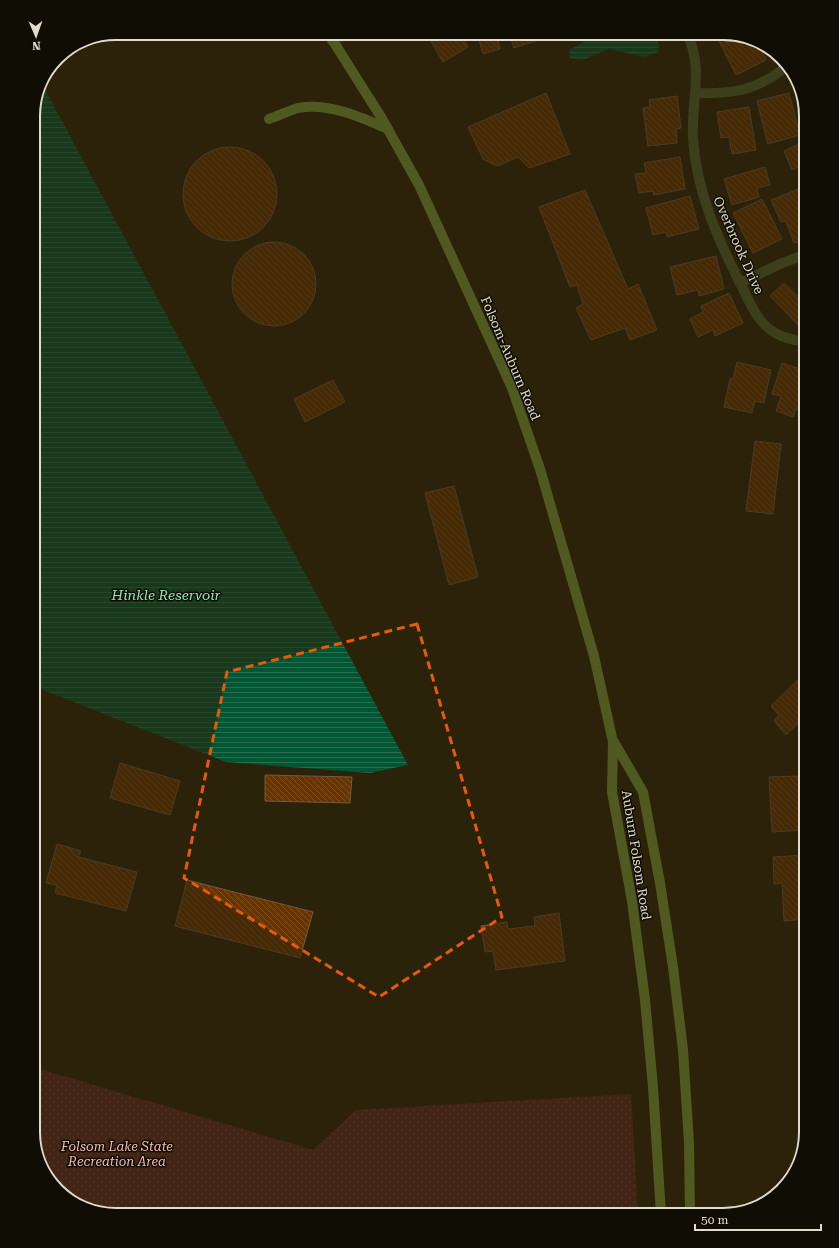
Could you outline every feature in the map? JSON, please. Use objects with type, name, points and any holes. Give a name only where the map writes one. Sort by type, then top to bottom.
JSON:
[{"type":"main road","name":"Folsom-Auburn Road","points":[[332,40],[388,129],[422,192],[515,395],[540,469],[587,634],[614,742]]},
{"type":"main road","points":[[268,119],[298,108],[325,108],[364,118],[388,129]]},
{"type":"main road","name":"Auburn Folsom Road","points":[[614,742],[612,792],[632,902],[645,1000],[654,1094],[662,1208]]},
{"type":"main road","name":"Auburn Folsom Road","points":[[614,742],[643,792],[660,883],[673,967],[683,1050],[689,1143],[690,1208]]},
{"type":"street","name":"Overbrook Drive","points":[[690,40],[696,61],[696,93],[693,135],[695,161],[700,186],[708,213],[740,283],[760,320],[772,331],[787,339],[799,341]]},
{"type":"street","points":[[696,93],[721,94],[747,90],[766,82],[783,69]]},
{"type":"street","points":[[740,283],[799,257]]},
{"type":"highlighted area","points":[[417,624],[502,917],[379,997],[184,878],[227,672]]},
{"type":"green space","name":"Folsom Lake State Recreation Area","points":[[40,1069],[313,1150],[356,1110],[631,1094],[638,1208],[101,1207],[82,1200],[62,1186],[50,1170],[46,1161],[40,1132]]},
{"type":"water","points":[[588,40],[656,40],[659,44],[659,52],[644,57],[609,49],[583,60],[570,58],[569,50]]},
{"type":"water","name":"Hinkle Reservoir","points":[[45,89],[408,765],[370,773],[226,762],[40,689],[40,111]]},
{"type":"building","points":[[430,40],[464,40],[468,47],[443,62]]},
{"type":"building","points":[[479,40],[498,40],[500,49],[483,54]]},
{"type":"building","points":[[511,40],[538,40],[514,48]]},
{"type":"building","points":[[718,40],[738,41],[757,48],[761,50],[766,60],[736,75]]},
{"type":"building","points":[[546,93],[570,154],[529,168],[518,157],[497,166],[483,159],[468,127]]},
{"type":"building","points":[[789,93],[799,135],[768,144],[757,101]]},
{"type":"building","points":[[677,96],[681,128],[676,129],[677,143],[648,146],[643,108],[650,107],[649,100]]},
{"type":"building","points":[[749,107],[756,150],[732,154],[729,137],[721,138],[717,112]]},
{"type":"building","points":[[799,144],[799,167],[792,170],[784,151]]},
{"type":"building","points":[[230,147],[248,151],[263,161],[273,176],[277,194],[273,212],[263,227],[248,237],[230,241],[212,237],[197,227],[187,212],[183,194],[187,176],[197,161],[212,151]]},
{"type":"building","points":[[680,157],[685,189],[654,195],[653,191],[639,193],[635,174],[646,173],[644,163]]},
{"type":"building","points":[[765,167],[770,185],[757,188],[759,197],[732,205],[724,179]]},
{"type":"building","points":[[799,189],[799,241],[794,243],[786,221],[781,222],[771,200]]},
{"type":"building","points":[[585,190],[628,289],[638,284],[657,330],[630,340],[625,328],[591,340],[576,308],[583,304],[577,285],[570,287],[539,207]]},
{"type":"building","points":[[690,196],[699,229],[667,237],[666,232],[653,235],[646,208]]},
{"type":"building","points":[[762,199],[782,239],[753,253],[733,213]]},
{"type":"building","points":[[274,242],[290,245],[304,254],[313,268],[316,284],[313,300],[304,314],[290,323],[274,326],[258,323],[244,314],[235,300],[232,284],[235,268],[244,254],[258,245]]},
{"type":"building","points":[[716,256],[724,289],[699,296],[698,290],[677,295],[670,267]]},
{"type":"building","points":[[784,283],[799,298],[799,326],[770,296]]},
{"type":"building","points":[[729,293],[743,323],[715,336],[713,330],[698,337],[690,319],[703,312],[701,306]]},
{"type":"building","points":[[737,362],[771,370],[764,403],[755,401],[752,413],[724,407],[730,379],[733,379]]},
{"type":"building","points":[[782,363],[799,369],[799,410],[796,409],[793,417],[776,411],[781,396],[772,394]]},
{"type":"building","points":[[333,380],[345,402],[305,422],[294,399]]},
{"type":"building","points":[[755,441],[781,444],[773,514],[746,511]]},
{"type":"building","points":[[454,486],[478,577],[449,585],[425,493]]},
{"type":"building","points":[[799,679],[799,723],[786,735],[774,721],[779,715],[771,706]]},
{"type":"building","points":[[120,763],[180,781],[170,815],[110,798]]},
{"type":"building","points":[[265,775],[352,777],[350,803],[265,801]]},
{"type":"building","points":[[799,776],[799,830],[772,832],[769,777]]},
{"type":"building","points":[[57,844],[81,851],[78,857],[137,872],[126,911],[55,893],[57,885],[46,883]]},
{"type":"building","points":[[799,855],[799,920],[784,921],[782,883],[774,884],[773,857]]},
{"type":"building","points":[[187,880],[313,912],[300,958],[175,926]]},
{"type":"building","points":[[559,913],[565,961],[496,970],[493,951],[485,952],[481,926],[507,922],[508,929],[535,926],[534,917]]}]
